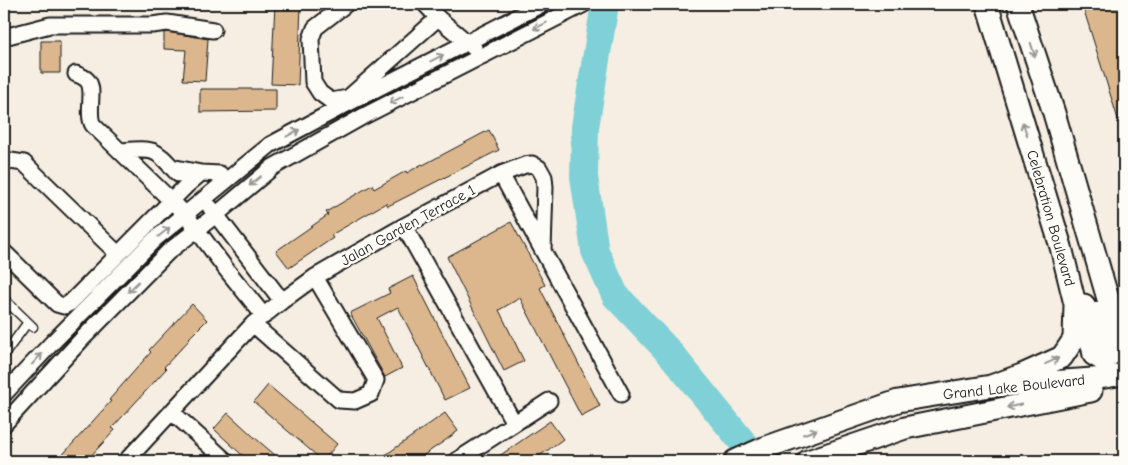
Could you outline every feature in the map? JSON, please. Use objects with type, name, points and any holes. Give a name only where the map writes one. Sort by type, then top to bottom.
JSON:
[{"type":"street","points":[[346,4],[315,28],[310,39],[313,82],[320,93],[331,101],[348,98],[438,18]]},
{"type":"street","points":[[425,4],[438,18],[482,56]]},
{"type":"street","points":[[4,394],[52,342],[155,239],[270,146],[345,104],[542,4]]},
{"type":"street","points":[[4,424],[83,338],[168,252],[198,230],[273,166],[362,117],[584,4]]},
{"type":"street","name":"Celebration Boulevard","points":[[987,4],[1061,247],[1075,304],[1074,339],[1062,357],[1022,375],[991,386]]},
{"type":"street","points":[[1018,4],[1054,113],[1115,323],[1124,339]]},
{"type":"street","points":[[4,37],[50,25],[152,25],[167,23],[214,30]]},
{"type":"street","points":[[76,74],[87,80],[91,86],[90,119],[92,125],[186,215],[226,269],[258,320],[339,400],[355,401],[371,394],[376,380],[315,277]]},
{"type":"street","points":[[120,151],[151,149],[158,153],[217,214],[282,301]]},
{"type":"street","points":[[4,160],[24,163],[118,254]]},
{"type":"street","points":[[1061,247],[1072,255],[1094,355],[1101,359],[1110,355],[1110,348],[1072,203],[1067,160]]},
{"type":"street","name":"Jalan Garden Terrace 1","points":[[126,461],[258,320],[282,301],[315,277],[500,174],[532,164],[539,168],[544,176],[544,251]]},
{"type":"street","points":[[171,167],[201,173],[220,174]]},
{"type":"street","points":[[4,252],[56,304],[64,306],[70,303],[187,184],[201,173]]},
{"type":"street","points":[[500,174],[621,394]]},
{"type":"street","points":[[404,226],[514,423]]},
{"type":"street","name":"Grand Lake Boulevard","points":[[735,461],[764,448],[898,401],[991,386],[1093,379],[1124,374]]},
{"type":"street","name":"Grand Lake Boulevard","points":[[808,461],[905,428],[1078,393],[1124,388]]},
{"type":"street","points":[[456,461],[549,401]]},
{"type":"street","points":[[172,412],[226,461]]},
{"type":"lane","points":[[4,299],[31,325],[4,355]]},
{"type":"building","points":[[275,4],[301,4],[298,85],[271,84]]},
{"type":"building","points":[[1082,4],[1124,4],[1124,128],[1121,129]]},
{"type":"building","points":[[164,33],[208,39],[205,81],[183,80],[186,50],[164,49]]},
{"type":"building","points":[[41,41],[60,41],[60,73],[41,73]]},
{"type":"building","points":[[200,89],[276,89],[276,111],[200,112]]},
{"type":"building","points":[[489,130],[499,150],[388,206],[386,203],[331,235],[333,238],[289,268],[276,251],[328,215],[326,212],[372,185],[374,189]]},
{"type":"building","points":[[511,222],[545,285],[540,288],[600,406],[581,416],[520,298],[499,310],[524,361],[504,371],[447,257]]},
{"type":"building","points":[[413,276],[470,388],[445,400],[398,307],[377,318],[402,368],[385,377],[350,313],[390,293],[388,289]]},
{"type":"building","points":[[192,304],[207,320],[189,338],[164,367],[166,369],[112,428],[115,430],[86,461],[57,461],[111,401],[109,400],[151,352],[149,350]]},
{"type":"building","points":[[268,385],[337,444],[323,461],[254,402]]},
{"type":"building","points":[[228,413],[282,461],[250,461],[241,454],[214,429]]},
{"type":"building","points":[[445,413],[458,431],[443,442],[415,461],[377,461]]},
{"type":"building","points":[[550,421],[563,439],[548,450],[531,461],[492,461]]},
{"type":"waterway","points":[[605,4],[585,127],[584,177],[595,251],[615,295],[670,353],[758,461]]}]
